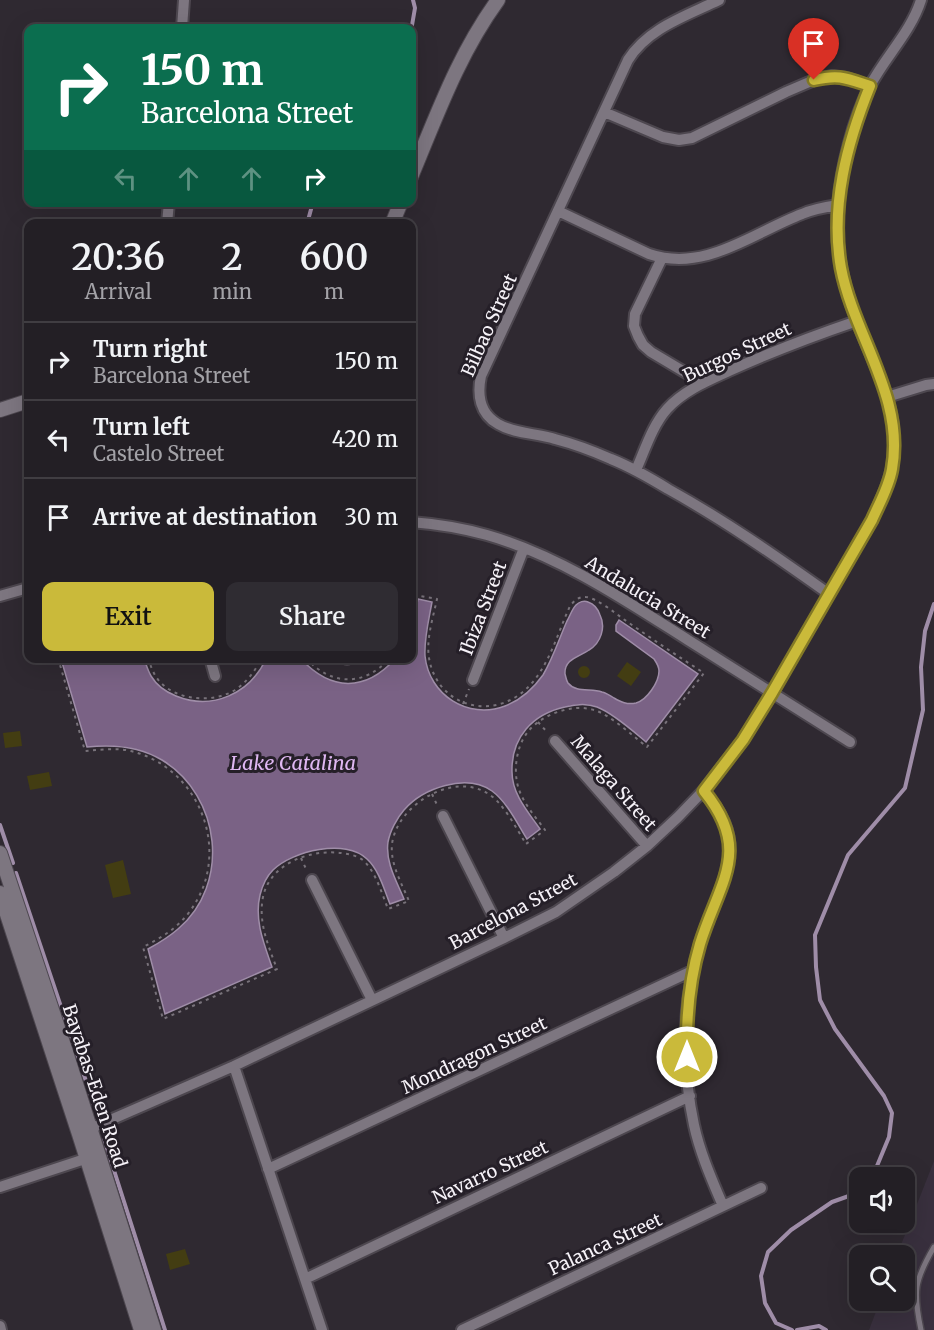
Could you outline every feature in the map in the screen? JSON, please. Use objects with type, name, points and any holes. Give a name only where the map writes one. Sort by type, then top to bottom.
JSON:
[{"type":"street","points":[[182,24],[184,0]]},
{"type":"street","points":[[416,165],[464,54],[498,0]]},
{"type":"street","name":"Bilbao Street","points":[[719,0],[664,27],[643,41],[628,60],[481,376],[478,388],[480,399],[483,410],[498,424],[513,430],[555,438],[636,470],[734,528],[829,594]]},
{"type":"street","name":"Barcelona Street","points":[[85,1131],[234,1066],[556,912],[647,846],[704,791],[743,740],[872,520],[892,471],[894,450],[887,397],[857,321],[841,267],[838,205],[847,154],[870,86],[912,19],[921,0]]},
{"type":"street","points":[[604,112],[663,137],[679,140],[692,138],[814,80],[831,76],[847,78],[870,86]]},
{"type":"street","points":[[558,211],[636,248],[662,258],[679,260],[699,258],[719,252],[802,214],[838,205]]},
{"type":"street","points":[[662,258],[635,314],[634,326],[643,345],[651,352],[703,383]]},
{"type":"street","name":"Burgos Street","points":[[636,470],[658,420],[677,399],[703,383],[784,347],[857,321]]},
{"type":"street","points":[[887,397],[934,384]]},
{"type":"street","points":[[0,410],[24,402]]},
{"type":"street","name":"Andalucia Street","points":[[416,522],[443,525],[487,535],[559,563],[622,598],[850,742]]},
{"type":"street","name":"Ibiza Street","points":[[473,680],[524,548]]},
{"type":"street","points":[[0,596],[24,589]]},
{"type":"street","points":[[211,663],[215,676]]},
{"type":"street","name":"Malaga Street","points":[[555,741],[647,846]]},
{"type":"street","points":[[704,791],[723,820],[730,852],[725,876],[700,944],[694,970],[687,1020],[687,1075],[694,1125],[710,1177],[723,1206]]},
{"type":"street","points":[[442,816],[504,938]]},
{"type":"street","name":"Bayabas-Eden Road","points":[[0,853],[3,872],[93,1156],[154,1330]]},
{"type":"street","points":[[312,880],[372,1000]]},
{"type":"street","name":"Bayabas-Eden Road","points":[[0,893],[85,1131]]},
{"type":"street","name":"Mondragon Street","points":[[268,1169],[694,970]]},
{"type":"street","points":[[234,1066],[322,1330]]},
{"type":"street","name":"Navarro Street","points":[[305,1279],[690,1096]]},
{"type":"street","points":[[0,1187],[93,1156]]},
{"type":"street","name":"Bayabas-Eden Road","points":[[93,1156],[141,1330]]},
{"type":"street","name":"Palanca Street","points":[[462,1330],[761,1188]]},
{"type":"lane","points":[[921,1330],[916,1307],[916,1287],[923,1265],[934,1247]]},
{"type":"path","points":[[59,663],[85,751],[126,750],[160,763],[189,788],[206,822],[210,859],[200,895],[178,925],[163,937],[143,947],[163,1019],[277,969],[261,919],[263,896],[275,873],[286,865],[315,853],[328,852],[356,856],[365,861],[374,875],[388,909],[409,901],[392,854],[392,842],[397,828],[406,813],[417,802],[432,794],[463,787],[488,793],[504,809],[526,844],[545,830],[522,796],[517,786],[515,772],[521,743],[538,722],[551,715],[575,708],[595,710],[604,714],[647,747],[704,673],[592,599]]},
{"type":"path","points":[[150,663],[154,674],[162,684],[185,696],[198,698],[214,697],[233,691],[253,674],[259,663]]},
{"type":"path","points":[[310,663],[328,676],[345,680],[361,678],[375,672],[385,663]]},
{"type":"path","points":[[464,704],[473,680]]},
{"type":"path","points":[[538,722],[555,741]]},
{"type":"path","points":[[432,794],[442,816]]},
{"type":"path","points":[[301,858],[312,880]]},
{"type":"shaded area","points":[[934,1161],[934,1330],[869,1330],[876,1311],[915,1311],[915,1245],[901,1245],[906,1233],[915,1233],[915,1209]]},
{"type":"water","name":"Lake Catalina","points":[[418,599],[432,602],[425,642],[428,670],[442,693],[464,707],[477,710],[491,709],[511,704],[526,694],[543,675],[573,608],[583,601],[594,605],[597,609],[602,620],[602,630],[593,647],[567,665],[565,674],[571,686],[602,692],[630,704],[640,701],[652,690],[658,675],[657,664],[654,659],[616,631],[619,620],[698,674],[646,742],[610,713],[589,705],[573,705],[553,710],[534,721],[526,729],[515,748],[512,772],[515,788],[540,829],[527,839],[502,801],[492,791],[482,786],[458,783],[433,790],[412,802],[396,821],[388,842],[388,857],[404,899],[390,904],[381,880],[371,863],[358,853],[346,849],[319,849],[282,863],[267,878],[258,904],[261,932],[272,967],[165,1014],[148,949],[178,929],[195,910],[206,889],[212,865],[212,841],[207,817],[197,795],[182,776],[162,760],[126,747],[87,747],[62,663],[146,663],[156,683],[169,693],[190,700],[203,701],[217,700],[240,690],[264,663],[305,663],[312,670],[336,682],[360,682],[384,670],[391,663],[416,663]]},
{"type":"building","points":[[627,662],[641,672],[631,686],[617,676]]},
{"type":"building","points":[[586,666],[590,672],[586,678],[582,678],[578,670]]},
{"type":"building","points":[[20,731],[22,746],[5,748],[3,733]]},
{"type":"building","points":[[49,772],[52,786],[30,790],[27,776]]},
{"type":"building","points":[[123,860],[131,894],[113,898],[105,865]]},
{"type":"building","points":[[185,1249],[190,1264],[170,1270],[166,1254]]},
{"type":"waterway","points":[[412,24],[415,8],[413,0]]},
{"type":"waterway","points":[[308,219],[312,207]]},
{"type":"waterway","points":[[877,1167],[889,1137],[892,1113],[884,1096],[835,1029],[820,1000],[815,935],[848,855],[905,788],[923,710],[921,667],[925,631],[934,604]]},
{"type":"waterway","points":[[0,825],[13,863]]},
{"type":"waterway","points":[[16,873],[95,1108]]},
{"type":"waterway","points":[[104,1139],[165,1330]]},
{"type":"waterway","points":[[792,1330],[776,1323],[765,1303],[761,1276],[768,1252],[791,1230],[832,1202],[849,1196]]},
{"type":"waterway","points":[[797,1330],[819,1326],[826,1330]]},
{"type":"route","points":[[687,1057],[687,1010],[691,981],[700,944],[725,876],[730,852],[723,820],[704,791],[743,740],[772,693],[872,520],[892,471],[894,450],[887,397],[848,294],[841,267],[838,237],[838,205],[847,154],[870,86],[847,78],[831,76],[814,80]]}]
